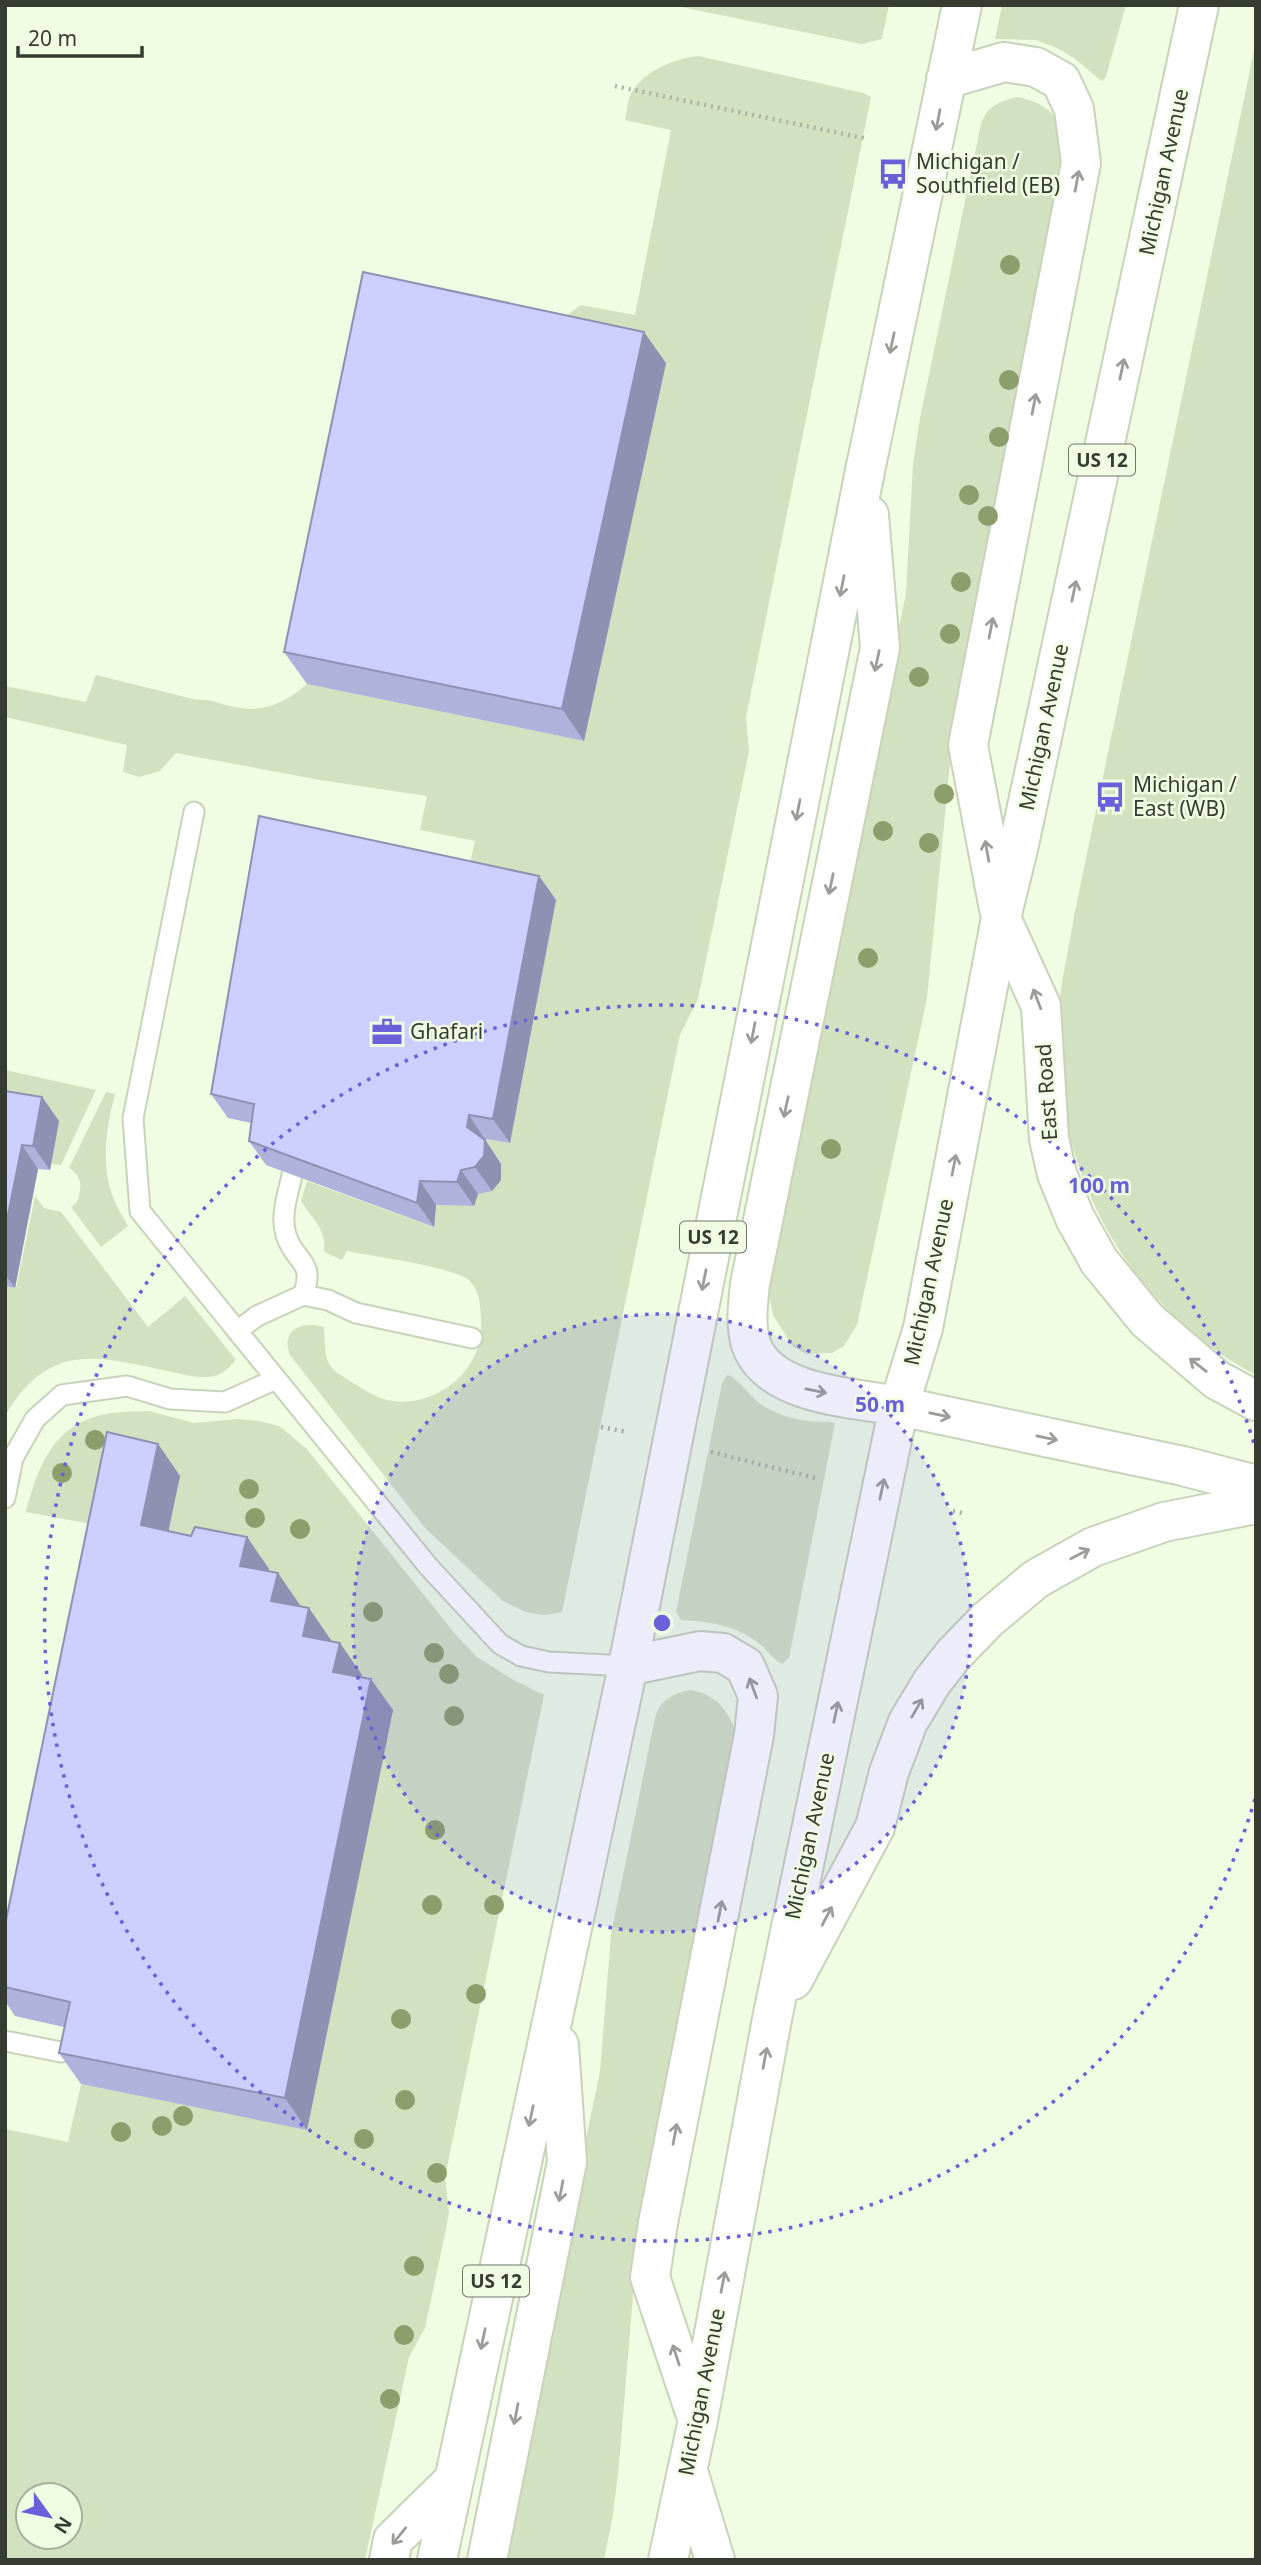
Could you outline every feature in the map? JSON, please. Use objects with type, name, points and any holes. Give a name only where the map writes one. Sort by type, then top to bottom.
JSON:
[{"type":"main road","name":"US 12","points":[[436,2560],[628,1666],[865,471],[962,5]]},
{"type":"main road","name":"Michigan Avenue","points":[[668,2560],[698,2420],[772,2019],[899,1406],[923,1328],[1001,918],[1199,5]]},
{"type":"main road","points":[[1186,70],[1215,34],[1225,5]]},
{"type":"main road","points":[[946,79],[1004,62],[1036,67],[1061,81],[1074,109],[1081,163],[968,745],[1001,918]]},
{"type":"main road","points":[[865,471],[880,648],[750,1284],[748,1316],[751,1343],[758,1359],[769,1371],[786,1382],[803,1388],[1183,1466],[1256,1485]]},
{"type":"main road","name":"East Road","points":[[1001,918],[1041,1006],[1049,1139],[1057,1174],[1075,1218],[1099,1261],[1147,1320],[1217,1380],[1256,1401]]},
{"type":"main road","points":[[772,2019],[875,1826],[889,1772],[908,1723],[932,1682],[954,1654],[1010,1598],[1048,1572],[1093,1547],[1164,1522],[1256,1504]]},
{"type":"main road","points":[[628,1666],[700,1651],[723,1653],[745,1665],[758,1696],[754,1735],[658,2223],[650,2277],[698,2420]]},
{"type":"main road","points":[[487,2560],[567,2162],[555,2001]]},
{"type":"main road","points":[[688,2469],[715,2560]]},
{"type":"main road","points":[[389,2560],[393,2540],[453,2482]]},
{"type":"lane","points":[[194,812],[133,1118],[140,1211],[428,1566],[500,1644],[521,1656],[549,1662],[628,1666]]},
{"type":"lane","points":[[292,1175],[284,1221],[286,1235],[304,1263],[309,1279],[303,1295]]},
{"type":"lane","points":[[237,1331],[257,1316],[303,1295],[328,1300],[356,1313],[472,1338]]},
{"type":"lane","points":[[5,1498],[13,1458],[35,1419],[62,1395],[127,1386],[170,1399],[225,1402],[276,1379]]},
{"type":"lane","points":[[5,2041],[61,2053]]},
{"type":"path","points":[[615,86],[868,139]]},
{"type":"path","points":[[601,1427],[626,1432]]},
{"type":"path","points":[[709,1452],[819,1479]]},
{"type":"path","points":[[953,1511],[962,1513]]},
{"type":"green space","points":[[672,5],[889,5],[882,39],[862,44]]},
{"type":"green space","points":[[1002,5],[1126,5],[1106,77],[1102,81],[1074,58],[1036,40],[995,39]]},
{"type":"green space","points":[[1256,41],[1256,1375],[1209,1346],[1168,1310],[1133,1270],[1105,1225],[1082,1176],[1067,1125],[1059,1071],[1058,1017],[1074,916]]},
{"type":"green space","points":[[698,56],[871,97],[746,717],[749,751],[698,999],[680,1035],[562,1612],[544,1615],[526,1612],[503,1601],[425,1528],[290,1355],[288,1338],[302,1326],[324,1327],[326,1355],[333,1369],[370,1393],[393,1401],[426,1398],[442,1391],[455,1382],[475,1355],[480,1340],[481,1323],[478,1296],[471,1282],[449,1272],[413,1263],[347,1251],[342,1260],[324,1252],[321,1230],[301,1201],[307,1181],[433,1227],[436,1205],[474,1206],[478,1194],[492,1190],[501,1180],[484,1151],[486,1139],[510,1143],[556,900],[466,881],[475,841],[420,830],[427,796],[320,780],[176,753],[160,771],[139,777],[123,772],[127,745],[5,717],[5,686],[86,702],[96,675],[197,700],[255,709],[274,705],[307,684],[584,741],[665,363],[557,340],[567,315],[581,305],[635,315],[671,130],[625,120],[628,101],[641,81],[658,68]]},
{"type":"green space","points":[[1018,97],[1045,108],[1059,124],[1068,173],[950,764],[927,998],[857,1325],[844,1346],[832,1353],[807,1354],[793,1347],[773,1315],[768,1273],[906,593],[913,464],[920,418],[981,124],[987,112],[995,105]]},
{"type":"green space","points":[[5,1070],[96,1090],[61,1165],[51,1164],[58,1121],[5,1113]]},
{"type":"green space","points":[[106,1092],[115,1094],[107,1134],[107,1176],[115,1202],[128,1226],[101,1247],[71,1207],[77,1202],[80,1187],[77,1175],[69,1168]]},
{"type":"green space","points":[[35,1196],[44,1208],[61,1212],[148,1327],[185,1296],[236,1360],[220,1374],[204,1377],[125,1362],[80,1359],[60,1364],[41,1374],[23,1391],[5,1416],[5,1286],[16,1288]]},
{"type":"green space","points":[[727,1375],[736,1380],[760,1404],[775,1412],[801,1420],[835,1423],[789,1658],[782,1664],[752,1638],[742,1633],[713,1624],[681,1620],[676,1612],[722,1383]]},
{"type":"green space","points":[[149,1411],[194,1423],[239,1419],[279,1426],[306,1448],[456,1635],[477,1657],[544,1695],[445,2177],[449,2213],[446,2229],[425,2328],[409,2357],[365,2560],[5,2560],[5,2129],[68,2142],[81,2084],[307,2129],[118,1529],[26,1512],[43,1464],[61,1438],[88,1419],[111,1413]]},
{"type":"green space","points":[[690,1690],[708,1696],[722,1707],[738,1740],[634,2284],[619,2464],[604,2560],[499,2560],[600,2071],[611,1934],[655,1718],[668,1699]]},
{"type":"building","points":[[363,272],[644,332],[562,709],[284,652]]},
{"type":"building","name":"Ghafari","points":[[259,816],[539,876],[493,1119],[469,1115],[467,1127],[485,1140],[484,1156],[475,1167],[461,1170],[457,1182],[420,1181],[417,1203],[249,1141],[254,1104],[211,1094]]},
{"type":"building","points":[[5,1091],[42,1097],[33,1146],[22,1145],[5,1230]]},
{"type":"building","points":[[107,1432],[158,1444],[141,1525],[191,1536],[195,1527],[247,1537],[240,1566],[278,1573],[271,1601],[309,1608],[303,1636],[340,1643],[333,1672],[371,1679],[285,2098],[59,2053],[70,2002],[5,1987],[5,1925]]},
{"type":"place","name":"Michigan / Southfield (EB)","points":[[893,174]]},
{"type":"place","name":"Michigan / East (WB)","points":[[1110,797]]},
{"type":"place","name":"Ghafari","points":[[387,1032]]}]
